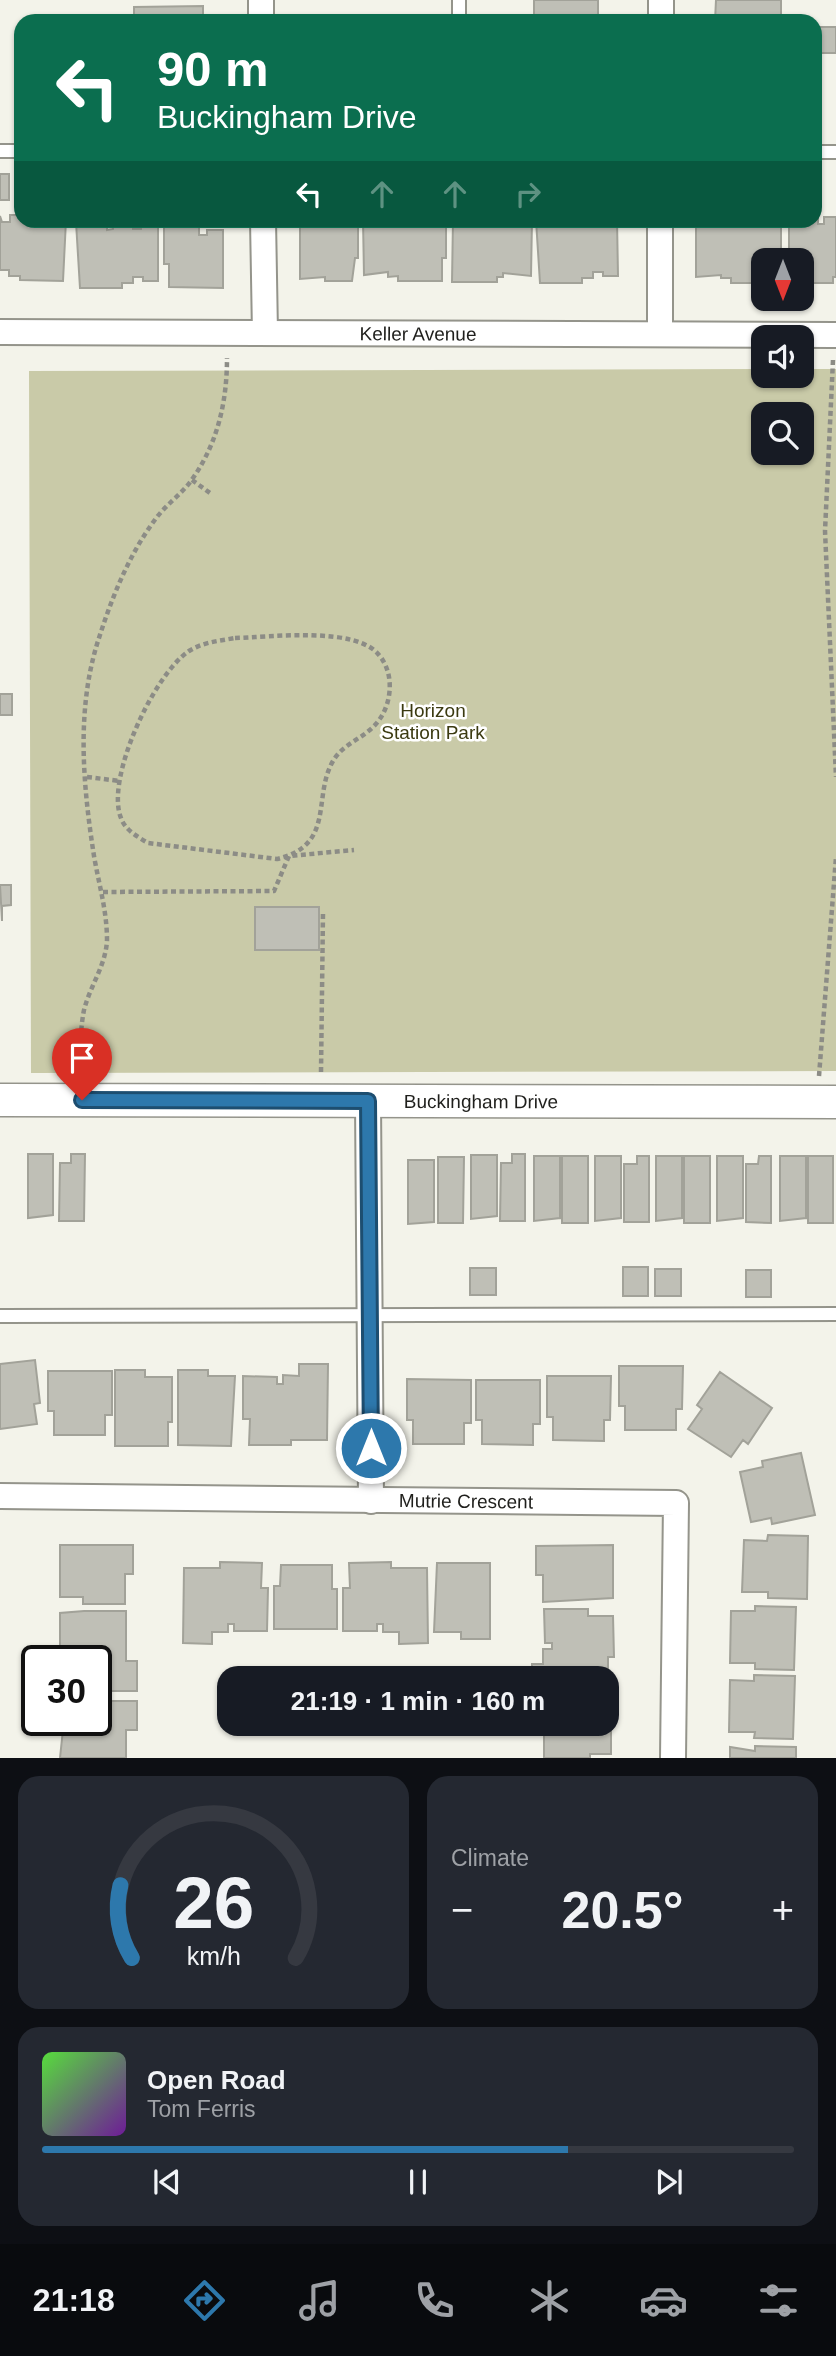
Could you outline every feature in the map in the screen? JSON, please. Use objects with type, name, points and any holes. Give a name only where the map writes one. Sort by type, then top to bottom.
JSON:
[{"type":"street","points":[[263,228],[265,333]]},
{"type":"street","points":[[660,228],[660,334]]},
{"type":"street","name":"Keller Avenue","points":[[0,332],[835,335]]},
{"type":"street","name":"Buckingham Drive","points":[[0,1100],[828,1102]]},
{"type":"street","points":[[368,1101],[371,1501]]},
{"type":"street","name":"Mutrie Crescent","points":[[0,1496],[676,1503],[673,1758]]},
{"type":"lane","points":[[0,1316],[836,1314]]},
{"type":"path","points":[[82,1100],[80,1059],[84,1012],[104,959],[107,943],[103,892],[95,858],[82,736],[89,680],[109,609],[122,577],[157,517],[192,480],[217,430],[226,401],[228,333]]},
{"type":"path","points":[[835,335],[825,531],[836,778]]},
{"type":"path","points":[[192,480],[210,493]]},
{"type":"path","points":[[103,892],[274,891],[289,856],[302,847],[320,824],[325,779],[332,763],[340,751],[373,727],[388,705],[390,677],[386,667],[378,653],[361,640],[235,638],[208,642],[189,652],[157,683],[143,710],[120,781],[117,800],[121,820],[134,835],[148,843],[259,858],[289,856],[354,850]]},
{"type":"path","points":[[87,777],[120,781]]},
{"type":"path","points":[[828,1102],[819,1060],[829,972],[836,857]]},
{"type":"path","points":[[321,1101],[323,912]]},
{"type":"green space","name":"Horizon Station Park","points":[[751,369],[751,388],[814,388],[814,369],[836,369],[836,1071],[31,1073],[29,371]]},
{"type":"building","points":[[534,0],[598,0],[598,14],[534,14]]},
{"type":"building","points":[[716,0],[781,0],[781,14],[715,14]]},
{"type":"building","points":[[203,6],[203,14],[134,14],[134,7]]},
{"type":"building","points":[[822,27],[836,27],[836,53],[822,53]]},
{"type":"building","points":[[0,174],[9,174],[9,200],[0,200]]},
{"type":"building","points":[[10,215],[14,215],[14,228],[66,228],[63,281],[20,280],[20,276],[9,276],[9,270],[0,270],[0,216],[2,222],[10,222]]},
{"type":"building","points":[[824,217],[836,217],[836,277],[833,277],[833,283],[814,283],[814,248],[789,248],[789,228],[822,228]]},
{"type":"building","points":[[76,228],[158,228],[158,281],[143,281],[143,277],[133,277],[133,283],[122,283],[122,288],[80,288]]},
{"type":"building","points":[[164,228],[199,228],[199,235],[207,235],[207,230],[223,230],[223,288],[169,287],[169,264],[164,264]]},
{"type":"building","points":[[300,228],[358,228],[358,258],[355,258],[352,281],[325,281],[325,277],[300,279]]},
{"type":"building","points":[[363,228],[446,228],[446,258],[442,258],[442,281],[398,281],[398,276],[388,277],[388,272],[364,275]]},
{"type":"building","points":[[453,228],[532,228],[531,276],[503,273],[503,277],[497,277],[497,282],[452,282]]},
{"type":"building","points":[[537,228],[617,228],[618,276],[603,276],[603,272],[593,272],[593,278],[582,278],[582,283],[540,283]]},
{"type":"building","points":[[696,228],[781,228],[781,248],[751,248],[751,283],[731,283],[731,278],[721,278],[721,275],[696,277]]},
{"type":"building","points":[[0,694],[12,694],[12,715],[0,715]]},
{"type":"building","points":[[0,885],[11,885],[11,905],[2,906],[2,921]]},
{"type":"building","points":[[255,907],[319,907],[319,950],[255,950]]},
{"type":"building","points":[[28,1154],[53,1154],[53,1215],[28,1218]]},
{"type":"building","points":[[71,1154],[85,1154],[84,1221],[59,1221],[60,1163],[71,1163]]},
{"type":"building","points":[[512,1154],[525,1154],[525,1221],[500,1221],[501,1163],[512,1163]]},
{"type":"building","points":[[471,1155],[497,1155],[497,1216],[471,1219]]},
{"type":"building","points":[[534,1156],[560,1156],[560,1218],[534,1221]]},
{"type":"building","points":[[562,1156],[588,1156],[588,1223],[562,1223]]},
{"type":"building","points":[[595,1156],[621,1156],[621,1218],[595,1221]]},
{"type":"building","points":[[637,1156],[649,1156],[649,1222],[624,1222],[624,1164],[637,1164]]},
{"type":"building","points":[[656,1156],[682,1156],[682,1218],[656,1221]]},
{"type":"building","points":[[684,1156],[710,1156],[710,1223],[684,1223]]},
{"type":"building","points":[[717,1156],[743,1156],[743,1218],[717,1221]]},
{"type":"building","points":[[759,1156],[771,1156],[771,1223],[746,1222],[746,1164],[758,1164]]},
{"type":"building","points":[[780,1156],[806,1156],[806,1218],[780,1221]]},
{"type":"building","points":[[808,1156],[833,1156],[833,1223],[808,1223]]},
{"type":"building","points":[[438,1157],[464,1157],[463,1223],[438,1223]]},
{"type":"building","points":[[408,1160],[434,1160],[434,1222],[408,1224]]},
{"type":"building","points":[[623,1267],[648,1267],[648,1296],[623,1296]]},
{"type":"building","points":[[470,1268],[496,1268],[496,1295],[470,1295]]},
{"type":"building","points":[[655,1269],[681,1269],[681,1296],[655,1296]]},
{"type":"building","points":[[746,1270],[771,1270],[771,1297],[746,1297]]},
{"type":"building","points":[[35,1360],[40,1403],[34,1404],[37,1424],[0,1429],[0,1364]]},
{"type":"building","points":[[299,1364],[328,1364],[327,1440],[291,1440],[291,1445],[249,1445],[250,1419],[243,1419],[243,1376],[277,1377],[277,1384],[283,1384],[283,1375],[299,1376]]},
{"type":"building","points":[[619,1366],[683,1366],[682,1409],[676,1409],[676,1430],[625,1430],[625,1406],[619,1406]]},
{"type":"building","points":[[115,1370],[145,1370],[145,1377],[172,1377],[172,1422],[168,1422],[168,1446],[115,1446]]},
{"type":"building","points":[[178,1370],[208,1370],[208,1376],[235,1376],[231,1446],[178,1445]]},
{"type":"building","points":[[48,1371],[112,1371],[112,1415],[105,1415],[105,1435],[54,1435],[54,1411],[48,1411]]},
{"type":"building","points":[[720,1372],[772,1408],[748,1444],[743,1440],[731,1457],[688,1429],[702,1409],[697,1405]]},
{"type":"building","points":[[547,1376],[611,1376],[610,1420],[604,1420],[604,1441],[553,1440],[553,1417],[547,1417]]},
{"type":"building","points":[[407,1379],[471,1380],[471,1423],[464,1423],[464,1444],[413,1444],[413,1420],[407,1420]]},
{"type":"building","points":[[476,1380],[540,1380],[540,1424],[533,1424],[533,1445],[482,1444],[482,1420],[476,1420]]},
{"type":"building","points":[[801,1453],[815,1515],[772,1524],[771,1518],[751,1522],[740,1472],[763,1467],[762,1461]]},
{"type":"building","points":[[768,1535],[808,1536],[807,1599],[768,1598],[768,1592],[742,1592],[744,1540],[767,1541]]},
{"type":"building","points":[[60,1545],[133,1545],[133,1574],[125,1574],[125,1604],[83,1604],[83,1597],[60,1597]]},
{"type":"building","points":[[613,1545],[613,1598],[543,1602],[543,1575],[536,1575],[536,1546]]},
{"type":"building","points":[[220,1562],[262,1563],[261,1588],[268,1588],[267,1631],[234,1631],[234,1624],[228,1624],[228,1632],[212,1632],[212,1644],[183,1643],[184,1568],[220,1568]]},
{"type":"building","points":[[391,1562],[391,1568],[427,1568],[428,1643],[399,1644],[399,1632],[383,1632],[383,1624],[377,1624],[377,1631],[343,1631],[343,1588],[350,1588],[349,1563]]},
{"type":"building","points":[[437,1563],[490,1563],[490,1639],[461,1639],[461,1632],[434,1632]]},
{"type":"building","points":[[281,1565],[332,1565],[332,1589],[337,1589],[337,1629],[274,1629],[274,1586],[280,1586]]},
{"type":"building","points":[[755,1606],[796,1607],[794,1670],[755,1669],[755,1663],[730,1663],[731,1611],[755,1611]]},
{"type":"building","points":[[544,1609],[588,1609],[588,1616],[613,1616],[614,1657],[608,1657],[608,1666],[532,1666],[543,1664],[543,1649],[552,1649],[552,1643],[545,1643]]},
{"type":"building","points":[[126,1611],[126,1661],[137,1661],[137,1691],[112,1691],[112,1645],[60,1645],[60,1613]]},
{"type":"building","points":[[754,1675],[795,1676],[793,1739],[754,1738],[755,1732],[729,1732],[730,1680],[754,1681]]},
{"type":"building","points":[[112,1701],[137,1701],[137,1730],[126,1730],[126,1758],[60,1758],[62,1736],[112,1736]]},
{"type":"building","points":[[544,1736],[611,1736],[611,1754],[590,1754],[590,1758],[544,1758]]},
{"type":"building","points":[[755,1746],[796,1747],[796,1758],[730,1758],[730,1747],[755,1751]]},
{"type":"route","points":[[82,1100],[368,1101],[371,1448]]}]
